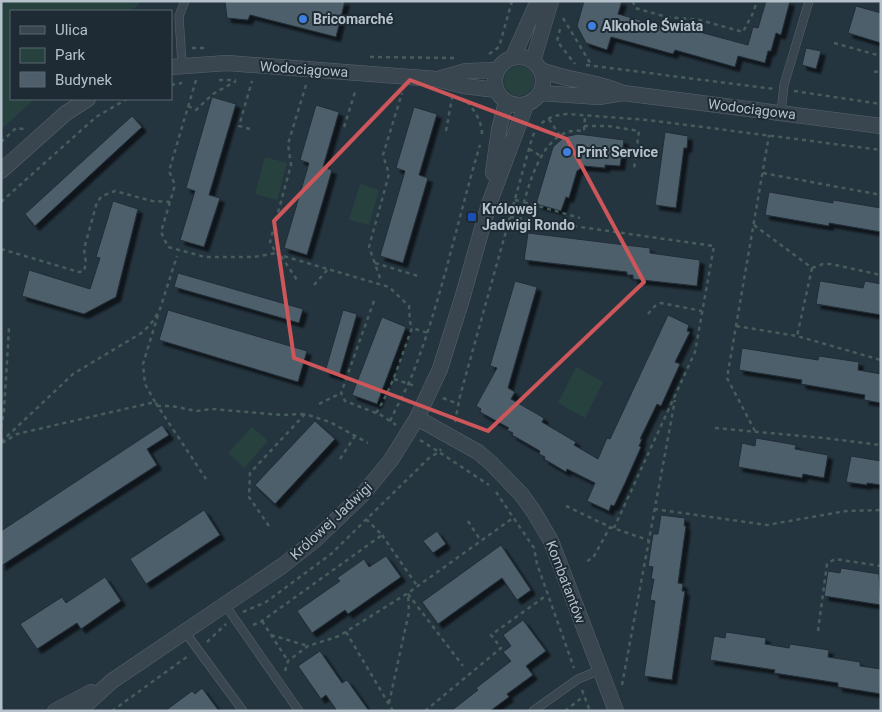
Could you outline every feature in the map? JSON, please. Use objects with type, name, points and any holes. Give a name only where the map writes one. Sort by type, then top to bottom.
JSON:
[{"type":"street","points":[[513,57],[538,1]]},
{"type":"street","points":[[537,66],[551,1]]},
{"type":"street","points":[[513,57],[527,58],[537,66],[543,78],[543,86],[532,102],[526,105],[512,105],[501,96],[495,80],[497,70],[501,64],[513,57]]},
{"type":"street","name":"Wodociągowa","points":[[176,66],[227,63],[436,79],[501,96]]},
{"type":"street","name":"Wodociągowa","points":[[537,66],[553,75],[606,85],[624,93]]},
{"type":"street","name":"Wodociągowa","points":[[436,79],[466,71],[497,70]]},
{"type":"street","name":"Wodociągowa","points":[[540,93],[599,97],[624,93],[881,126]]},
{"type":"street","name":"Królowej Jadwigi","points":[[489,204],[499,130],[501,96]]},
{"type":"street","points":[[1,171],[66,113],[86,100]]},
{"type":"street","name":"Królowej Jadwigi","points":[[79,711],[112,682],[282,566],[314,541],[373,484],[391,460],[418,418],[443,361],[489,204],[526,105]]},
{"type":"street","name":"Kombatantów","points":[[418,418],[478,452],[504,474],[521,494],[551,541],[616,711]]},
{"type":"street","name":"Królowej Jadwigi","points":[[55,711],[112,682]]},
{"type":"lane","points":[[176,66],[179,16],[185,1]]},
{"type":"lane","points":[[781,113],[783,90],[809,1]]},
{"type":"lane","points":[[225,605],[299,711]]},
{"type":"lane","points":[[185,632],[243,711]]},
{"type":"lane","points":[[533,711],[578,679],[600,670]]},
{"type":"path","points":[[487,55],[499,47],[512,1]]},
{"type":"path","points":[[633,1],[635,8],[667,16],[700,20],[743,32],[753,13],[756,1]]},
{"type":"path","points":[[566,10],[557,41],[575,63],[881,104]]},
{"type":"path","points":[[563,18],[592,66]]},
{"type":"path","points":[[834,43],[881,56]]},
{"type":"path","points":[[874,72],[881,71]]},
{"type":"path","points":[[196,80],[169,171],[175,185],[161,232],[168,247],[205,257],[254,257],[276,253]]},
{"type":"path","points":[[190,81],[202,80]]},
{"type":"path","points":[[188,106],[196,110],[213,94],[237,80],[217,80]]},
{"type":"path","points":[[244,81],[261,82]]},
{"type":"path","points":[[172,85],[185,82]]},
{"type":"path","points":[[250,129],[239,126],[252,82]]},
{"type":"path","points":[[314,86],[306,85],[288,144],[292,165],[270,242],[276,253],[280,255],[389,287],[409,306],[412,328],[394,379],[376,413]]},
{"type":"path","points":[[344,127],[356,89],[348,89]]},
{"type":"path","points":[[380,278],[368,247],[389,174],[383,155],[402,92],[410,93]]},
{"type":"path","points":[[444,96],[454,96],[446,131]]},
{"type":"path","points":[[341,393],[345,401],[376,413],[390,421],[408,384],[428,333],[440,294],[482,140],[482,127],[478,116],[463,98]]},
{"type":"path","points":[[1,202],[90,122],[125,100]]},
{"type":"path","points":[[458,404],[529,149],[536,129],[542,122],[562,115],[648,120],[881,150]]},
{"type":"path","points":[[524,202],[530,182],[542,156],[560,136],[572,131],[584,131],[585,116]]},
{"type":"path","points":[[608,126],[609,117]]},
{"type":"path","points":[[549,118],[560,136]]},
{"type":"path","points":[[1,142],[16,128],[24,130],[30,124]]},
{"type":"path","points":[[584,126],[608,126],[639,131],[634,169]]},
{"type":"path","points":[[755,431],[727,378],[769,135]]},
{"type":"path","points":[[529,149],[542,156]]},
{"type":"path","points":[[763,173],[881,195]]},
{"type":"path","points":[[1,250],[80,272],[84,271],[86,263],[84,248],[98,202],[102,196],[115,191],[152,201],[170,202]]},
{"type":"path","points":[[515,200],[580,218]]},
{"type":"path","points":[[510,217],[714,246],[695,352],[614,528]]},
{"type":"path","points":[[754,225],[812,268]]},
{"type":"path","points":[[280,255],[297,280]]},
{"type":"path","points":[[177,256],[143,364],[145,384],[157,406],[206,479]]},
{"type":"path","points":[[375,263],[418,276]]},
{"type":"path","points":[[812,268],[823,264],[831,264],[881,275]]},
{"type":"path","points":[[797,336],[812,268]]},
{"type":"path","points":[[314,285],[328,269]]},
{"type":"path","points":[[319,404],[341,393],[374,301]]},
{"type":"path","points":[[648,314],[660,303],[702,311]]},
{"type":"path","points":[[1,442],[73,374],[143,332],[160,309]]},
{"type":"path","points":[[736,326],[797,336],[881,360]]},
{"type":"path","points":[[1,428],[4,411],[9,328]]},
{"type":"path","points":[[412,328],[428,333]]},
{"type":"path","points":[[621,692],[676,396]]},
{"type":"path","points":[[1,442],[17,434],[155,402]]},
{"type":"path","points":[[157,406],[172,406],[196,411],[212,409],[282,415],[305,414],[330,422],[368,443]]},
{"type":"path","points":[[269,526],[249,497],[250,473],[305,414]]},
{"type":"path","points":[[715,428],[881,446]]},
{"type":"path","points":[[340,459],[355,436]]},
{"type":"path","points":[[418,586],[382,535],[368,520],[430,458],[439,452],[494,489],[534,548],[536,564],[590,711]]},
{"type":"path","points":[[566,506],[610,527],[648,540]]},
{"type":"path","points":[[654,509],[767,525],[846,511],[881,510]]},
{"type":"path","points":[[284,673],[288,661],[308,646],[346,632],[408,593],[513,518]]},
{"type":"path","points":[[468,521],[481,541]]},
{"type":"path","points":[[587,561],[593,558],[610,527]]},
{"type":"path","points":[[241,628],[262,621],[382,535]]},
{"type":"path","points":[[818,630],[828,564],[835,559],[881,566]]},
{"type":"path","points":[[408,593],[464,666]]},
{"type":"path","points":[[389,703],[409,612],[408,593]]},
{"type":"path","points":[[425,711],[501,648],[491,635],[547,595]]},
{"type":"path","points":[[262,621],[288,661]]},
{"type":"path","points":[[346,632],[393,711]]},
{"type":"path","points":[[271,635],[308,646]]},
{"type":"path","points":[[565,711],[584,696]]},
{"type":"highlighted area","points":[[410,80],[567,139],[644,282],[488,431],[294,358],[274,221]]},
{"type":"green space","points":[[1,1],[142,1],[132,10],[10,10],[10,100],[34,100],[1,129]]},
{"type":"green space","points":[[519,66],[530,70],[534,81],[530,92],[519,96],[508,92],[504,81],[508,70]]},
{"type":"green space","points":[[265,157],[287,163],[277,200],[255,194]]},
{"type":"green space","points":[[360,184],[379,190],[369,225],[349,220]]},
{"type":"green space","points":[[576,367],[603,382],[585,418],[558,403]]},
{"type":"green space","points":[[252,427],[268,441],[244,468],[228,453]]},
{"type":"building","name":"Bricomarché","points":[[225,1],[345,1],[336,37],[250,15],[248,20],[227,18]]},
{"type":"building","points":[[584,1],[622,1],[618,14],[680,31],[681,27],[748,45],[753,27],[758,28],[766,1],[790,1],[781,35],[776,33],[771,51],[768,51],[765,63],[738,56],[735,67],[675,50],[673,54],[611,37],[607,50],[586,43],[577,26]]},
{"type":"building","points":[[856,6],[881,13],[881,43],[848,33]]},
{"type":"building","points":[[806,48],[821,51],[816,69],[802,65]]},
{"type":"building","points":[[212,97],[236,104],[209,195],[220,198],[204,247],[180,240],[195,191],[186,188]]},
{"type":"building","points":[[316,105],[339,112],[323,167],[332,170],[307,255],[284,248],[309,163],[300,160]]},
{"type":"building","points":[[414,107],[437,114],[419,175],[428,178],[403,263],[380,256],[405,171],[396,168]]},
{"type":"building","points":[[132,116],[142,127],[35,226],[25,214]]},
{"type":"building","points":[[665,132],[688,136],[687,148],[684,148],[676,208],[655,205]]},
{"type":"building","points":[[578,134],[624,140],[620,166],[605,165],[605,168],[584,166],[577,171],[569,198],[566,197],[561,211],[536,204],[553,147],[564,137]]},
{"type":"building","points":[[769,192],[833,203],[833,200],[881,208],[881,232],[829,223],[829,226],[765,215]]},
{"type":"building","points":[[113,201],[138,209],[116,297],[84,314],[22,296],[29,270],[90,289],[100,258],[96,257]]},
{"type":"building","points":[[528,233],[650,248],[650,253],[700,260],[697,286],[633,279],[633,275],[627,275],[627,272],[524,260]]},
{"type":"building","points":[[178,273],[303,309],[299,323],[174,287]]},
{"type":"building","points":[[515,281],[537,287],[508,388],[515,392],[511,399],[544,418],[542,422],[576,442],[574,445],[598,459],[607,438],[610,439],[668,315],[689,325],[687,331],[690,332],[675,362],[680,364],[661,406],[657,404],[640,439],[642,439],[639,446],[641,447],[614,506],[611,505],[609,511],[587,501],[595,483],[567,469],[566,472],[544,459],[545,457],[539,454],[540,451],[512,435],[513,433],[507,430],[509,428],[480,412],[481,409],[476,406],[497,368],[490,366]]},
{"type":"building","points":[[820,281],[863,288],[865,281],[881,284],[881,315],[816,304]]},
{"type":"building","points":[[168,310],[307,351],[298,382],[159,340]]},
{"type":"building","points":[[343,310],[357,314],[339,376],[325,372]]},
{"type":"building","points":[[382,317],[406,327],[377,404],[352,395]]},
{"type":"building","points":[[742,348],[818,360],[819,356],[859,362],[858,370],[881,374],[881,403],[864,400],[865,395],[801,384],[802,380],[739,370]]},
{"type":"building","points":[[315,421],[335,439],[275,504],[255,485]]},
{"type":"building","points":[[162,425],[169,435],[147,449],[157,465],[1,566],[1,531]]},
{"type":"building","points":[[756,438],[796,445],[795,449],[828,455],[824,478],[803,474],[802,478],[738,467],[742,443],[755,446]]},
{"type":"building","points":[[851,456],[881,461],[881,485],[846,482]]},
{"type":"building","points":[[204,510],[220,535],[146,584],[130,559]]},
{"type":"building","points":[[661,515],[685,518],[684,526],[686,526],[678,583],[683,584],[682,591],[685,591],[672,680],[644,676],[655,601],[650,600],[654,579],[651,579],[653,567],[648,566],[653,534],[658,534]]},
{"type":"building","points":[[437,531],[446,544],[433,553],[423,541]]},
{"type":"building","points":[[501,545],[531,590],[517,600],[502,578],[438,624],[422,602]]},
{"type":"building","points":[[386,556],[401,577],[348,614],[345,610],[312,633],[297,611],[340,581],[337,578],[364,559],[369,567]]},
{"type":"building","points":[[841,568],[879,574],[881,605],[824,596],[828,571],[840,573]]},
{"type":"building","points":[[105,577],[121,601],[81,629],[77,623],[37,649],[20,624],[62,597],[66,603]]},
{"type":"building","points":[[523,620],[546,651],[526,666],[533,675],[507,694],[509,697],[490,711],[451,711],[478,690],[476,688],[511,661],[503,652],[511,646],[503,635]]},
{"type":"building","points":[[726,632],[766,638],[765,644],[789,648],[790,644],[829,650],[828,657],[860,662],[860,666],[881,669],[881,694],[838,687],[838,683],[774,673],[775,670],[710,660],[714,636],[725,638]]},
{"type":"building","points":[[320,651],[342,683],[347,680],[369,711],[337,711],[326,695],[321,699],[298,666]]},
{"type":"building","points":[[202,688],[219,711],[165,711],[192,691],[195,694]]},
{"type":"place","name":"Bricomarché","points":[[303,19]]},
{"type":"place","name":"Alkohole Świata","points":[[592,26]]},
{"type":"place","name":"Print Service","points":[[567,152]]},
{"type":"place","name":"Królowej Jadwigi Rondo","points":[[472,217]]}]
